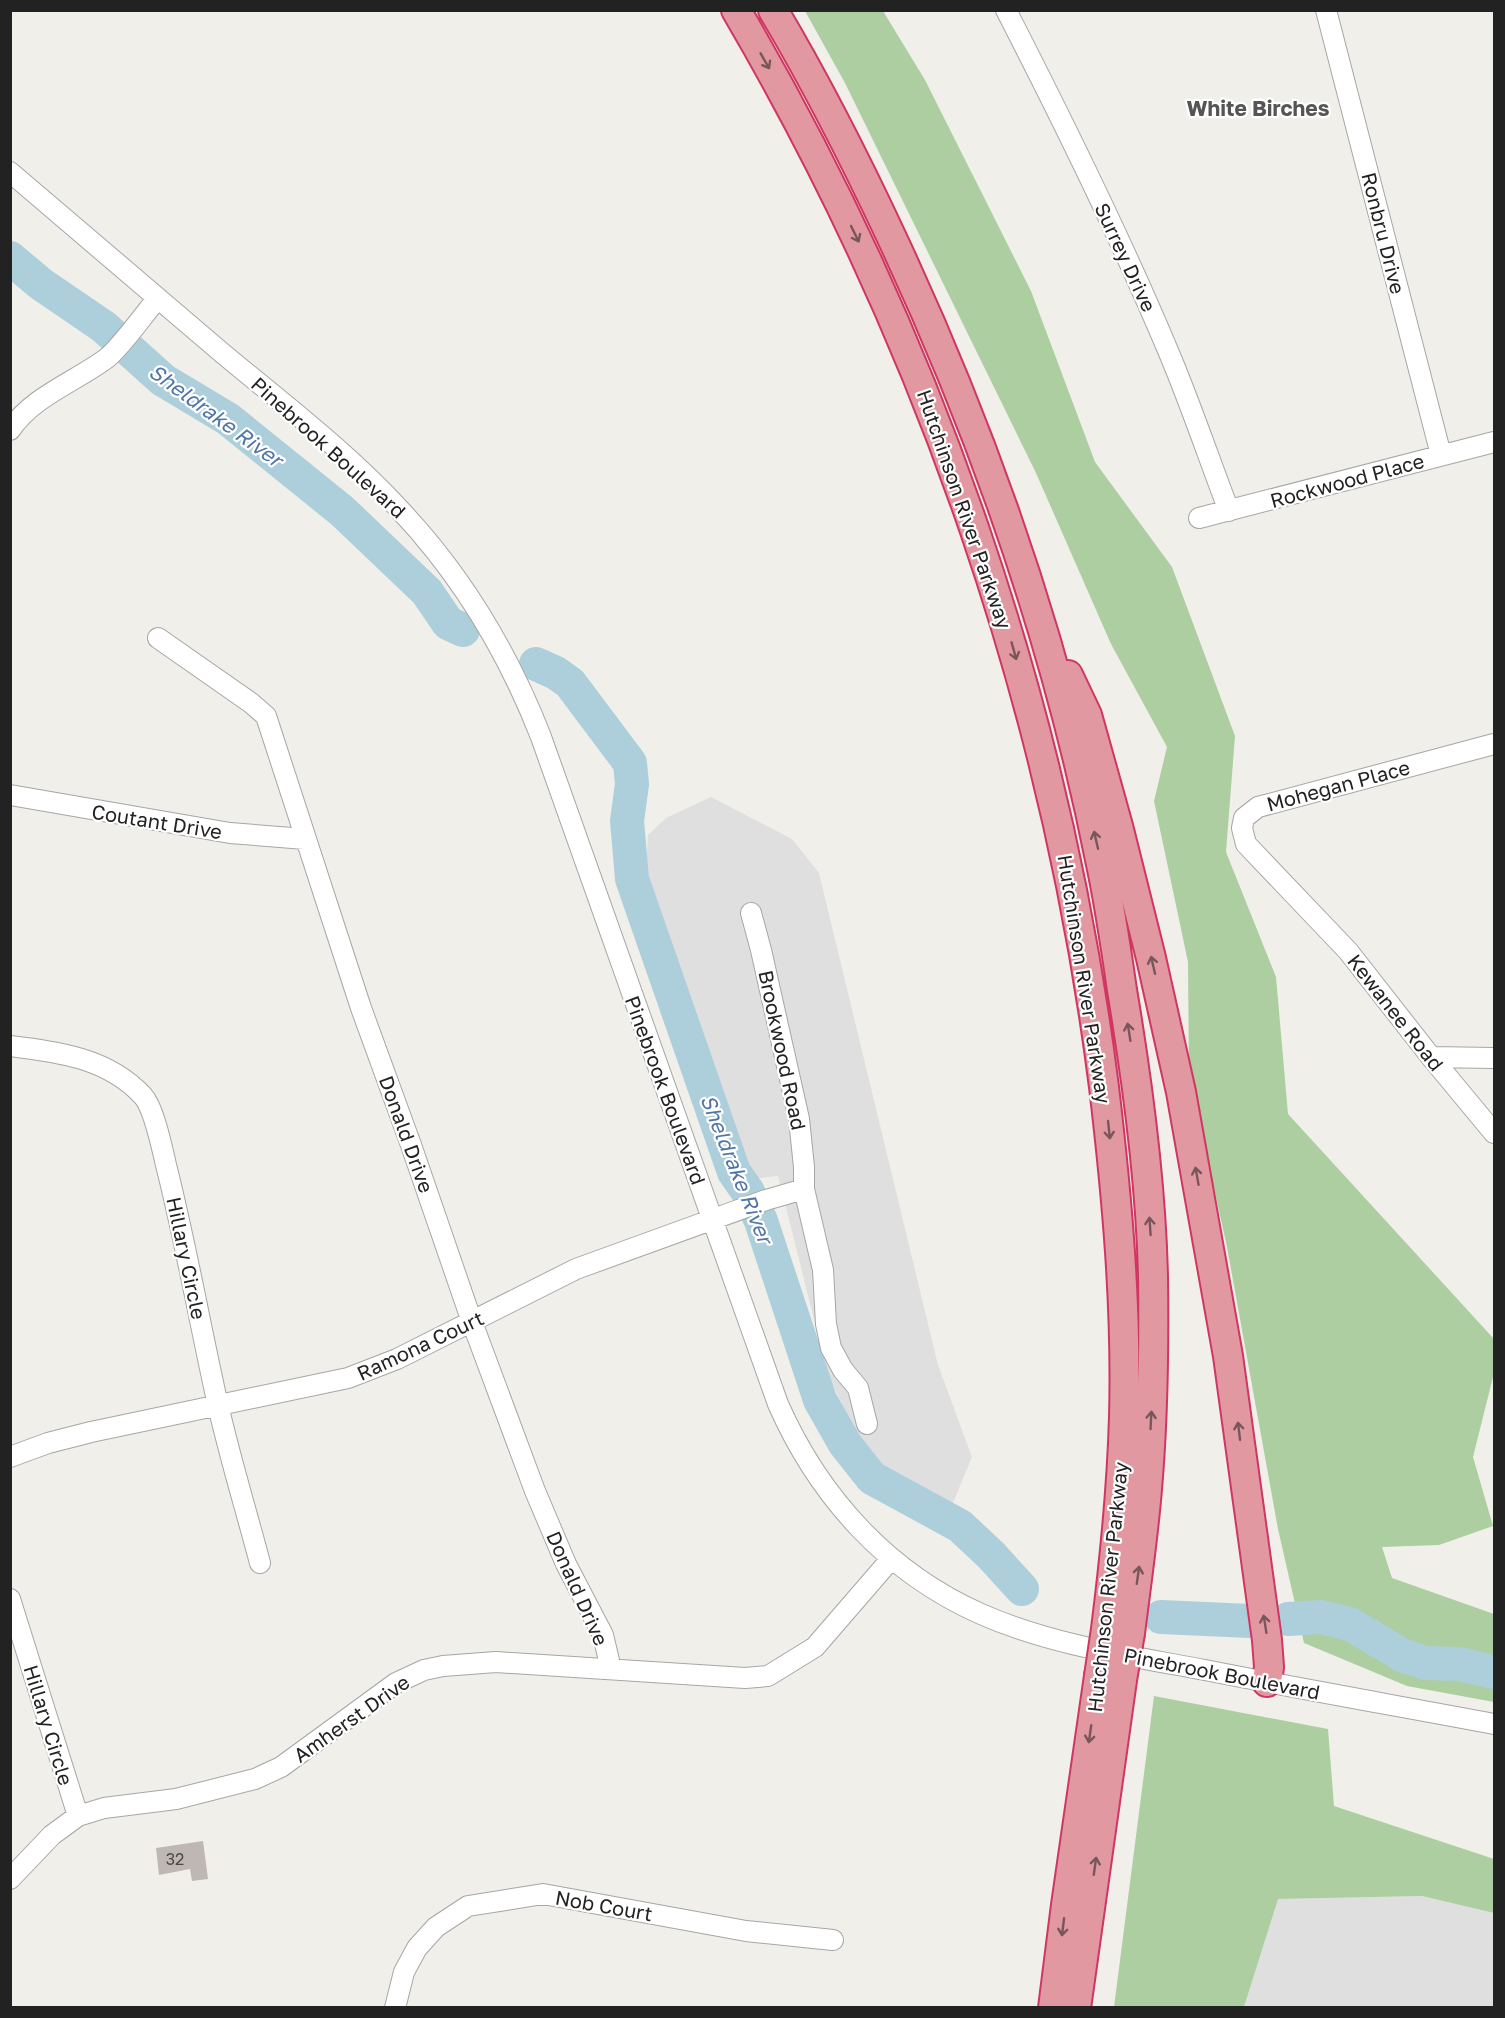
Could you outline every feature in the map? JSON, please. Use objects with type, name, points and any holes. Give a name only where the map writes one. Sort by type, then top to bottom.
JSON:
[{"type":"highway","name":"Hutchinson River Parkway","points":[[736,10],[802,127],[858,241],[897,328],[946,448],[993,582],[1013,649],[1032,716],[1065,854],[1079,923],[1099,1052],[1110,1135],[1121,1275],[1124,1416],[1115,1552],[1118,1631]]},
{"type":"highway","name":"Hutchinson River Parkway","points":[[773,10],[848,146],[913,284],[963,400],[1033,598],[1069,728],[1101,863],[1135,1067],[1144,1140],[1153,1274],[1152,1416],[1148,1487],[1118,1631],[1053,2007]]},
{"type":"highway","points":[[1033,598],[1087,716],[1135,889],[1170,1041],[1204,1218],[1237,1415],[1269,1653],[1267,1682]]},
{"type":"highway","name":"Hutchinson River Parkway","points":[[1077,2007],[1110,1678]]},
{"type":"street","name":"Surrey Drive","points":[[1006,10],[1058,111],[1129,262],[1170,355],[1229,511]]},
{"type":"street","name":"Ronbru Drive","points":[[1326,10],[1441,455]]},
{"type":"street","name":"Pinebrook Boulevard","points":[[10,172],[346,457],[400,510],[428,542],[456,579],[502,652],[524,694],[541,737],[759,1354],[788,1426],[814,1472],[832,1497],[871,1540],[891,1559],[932,1589],[982,1615],[1006,1624],[1087,1647],[1494,1724]]},
{"type":"street","points":[[10,430],[15,422],[39,400],[73,381],[109,356],[158,298]]},
{"type":"street","name":"Rockwood Place","points":[[1199,518],[1494,442]]},
{"type":"street","name":"Donald Drive","points":[[158,638],[266,716],[361,1008],[472,1322],[535,1491],[566,1564],[603,1635],[611,1669]]},
{"type":"street","name":"Mohegan Place","points":[[1294,894],[1246,844],[1242,828],[1244,818],[1258,807],[1494,744]]},
{"type":"street","name":"Coutant Drive","points":[[10,795],[230,833],[305,839]]},
{"type":"street","name":"Kewanee Road","points":[[1294,894],[1348,951],[1494,1133]]},
{"type":"street","name":"Brookwood Road","points":[[751,913],[799,1119],[804,1189],[823,1270],[826,1324],[831,1348],[843,1371],[858,1388],[867,1424]]},
{"type":"street","name":"Hillary Circle","points":[[10,1046],[61,1053],[92,1062],[123,1078],[145,1098],[158,1132],[178,1213],[219,1407],[260,1563]]},
{"type":"street","points":[[1431,1057],[1494,1058]]},
{"type":"street","points":[[712,1220],[804,1189]]},
{"type":"street","name":"Ramona Court","points":[[10,1457],[48,1443],[91,1432],[219,1407],[348,1378],[397,1359],[576,1269],[712,1220]]},
{"type":"street","name":"Amherst Drive","points":[[10,1879],[52,1834],[78,1816],[104,1808],[176,1799],[255,1779],[281,1767],[396,1683],[424,1670],[443,1666],[495,1662],[745,1678],[768,1676],[815,1647],[891,1559]]},
{"type":"street","name":"Hillary Circle","points":[[10,1599],[78,1816]]},
{"type":"street","name":"Nob Court","points":[[395,2007],[404,1972],[417,1948],[436,1927],[468,1906],[543,1894],[746,1931],[833,1940]]},
{"type":"shaded area","points":[[711,797],[792,839],[819,873],[938,1365],[972,1457],[945,1522],[878,1479],[828,1375],[778,1176],[751,1179],[645,882],[648,835],[666,818]]},
{"type":"shaded area","points":[[1422,1896],[1494,1913],[1494,2007],[1244,2008],[1277,1899]]},
{"type":"green space","points":[[805,11],[883,11],[925,80],[1031,291],[1095,462],[1172,567],[1235,736],[1226,852],[1276,977],[1288,1114],[1494,1339],[1494,1373],[1473,1457],[1493,1526],[1439,1545],[1382,1547],[1392,1578],[1494,1614],[1494,1702],[1407,1686],[1304,1643],[1278,1529],[1227,1247],[1189,1075],[1188,962],[1154,801],[1167,747],[1111,644],[1036,473],[845,83]]},
{"type":"green space","points":[[1154,1696],[1328,1729],[1334,1806],[1494,1859],[1494,1913],[1422,1896],[1278,1899],[1244,2007],[1114,2007]]},
{"type":"building","points":[[203,1841],[208,1879],[192,1881],[190,1869],[159,1875],[156,1848]]},
{"type":"waterway","name":"Sheldrake River","points":[[10,258],[41,284],[104,327],[163,380],[228,419],[342,511],[427,592],[448,623],[463,630]]},
{"type":"waterway","name":"Sheldrake River","points":[[536,664],[556,673],[570,683],[630,763],[632,784],[627,821],[632,879],[734,1172],[748,1192],[761,1221],[820,1400],[845,1444],[872,1478],[960,1526],[1022,1589]]},
{"type":"waterway","name":"Sheldrake River","points":[[1161,1617],[1250,1621]]},
{"type":"waterway","name":"Sheldrake River","points":[[1288,1619],[1321,1617],[1350,1624],[1402,1655],[1425,1663],[1459,1664],[1494,1672]]},
{"type":"district","name":"White Birches","points":[[1258,108]]}]
